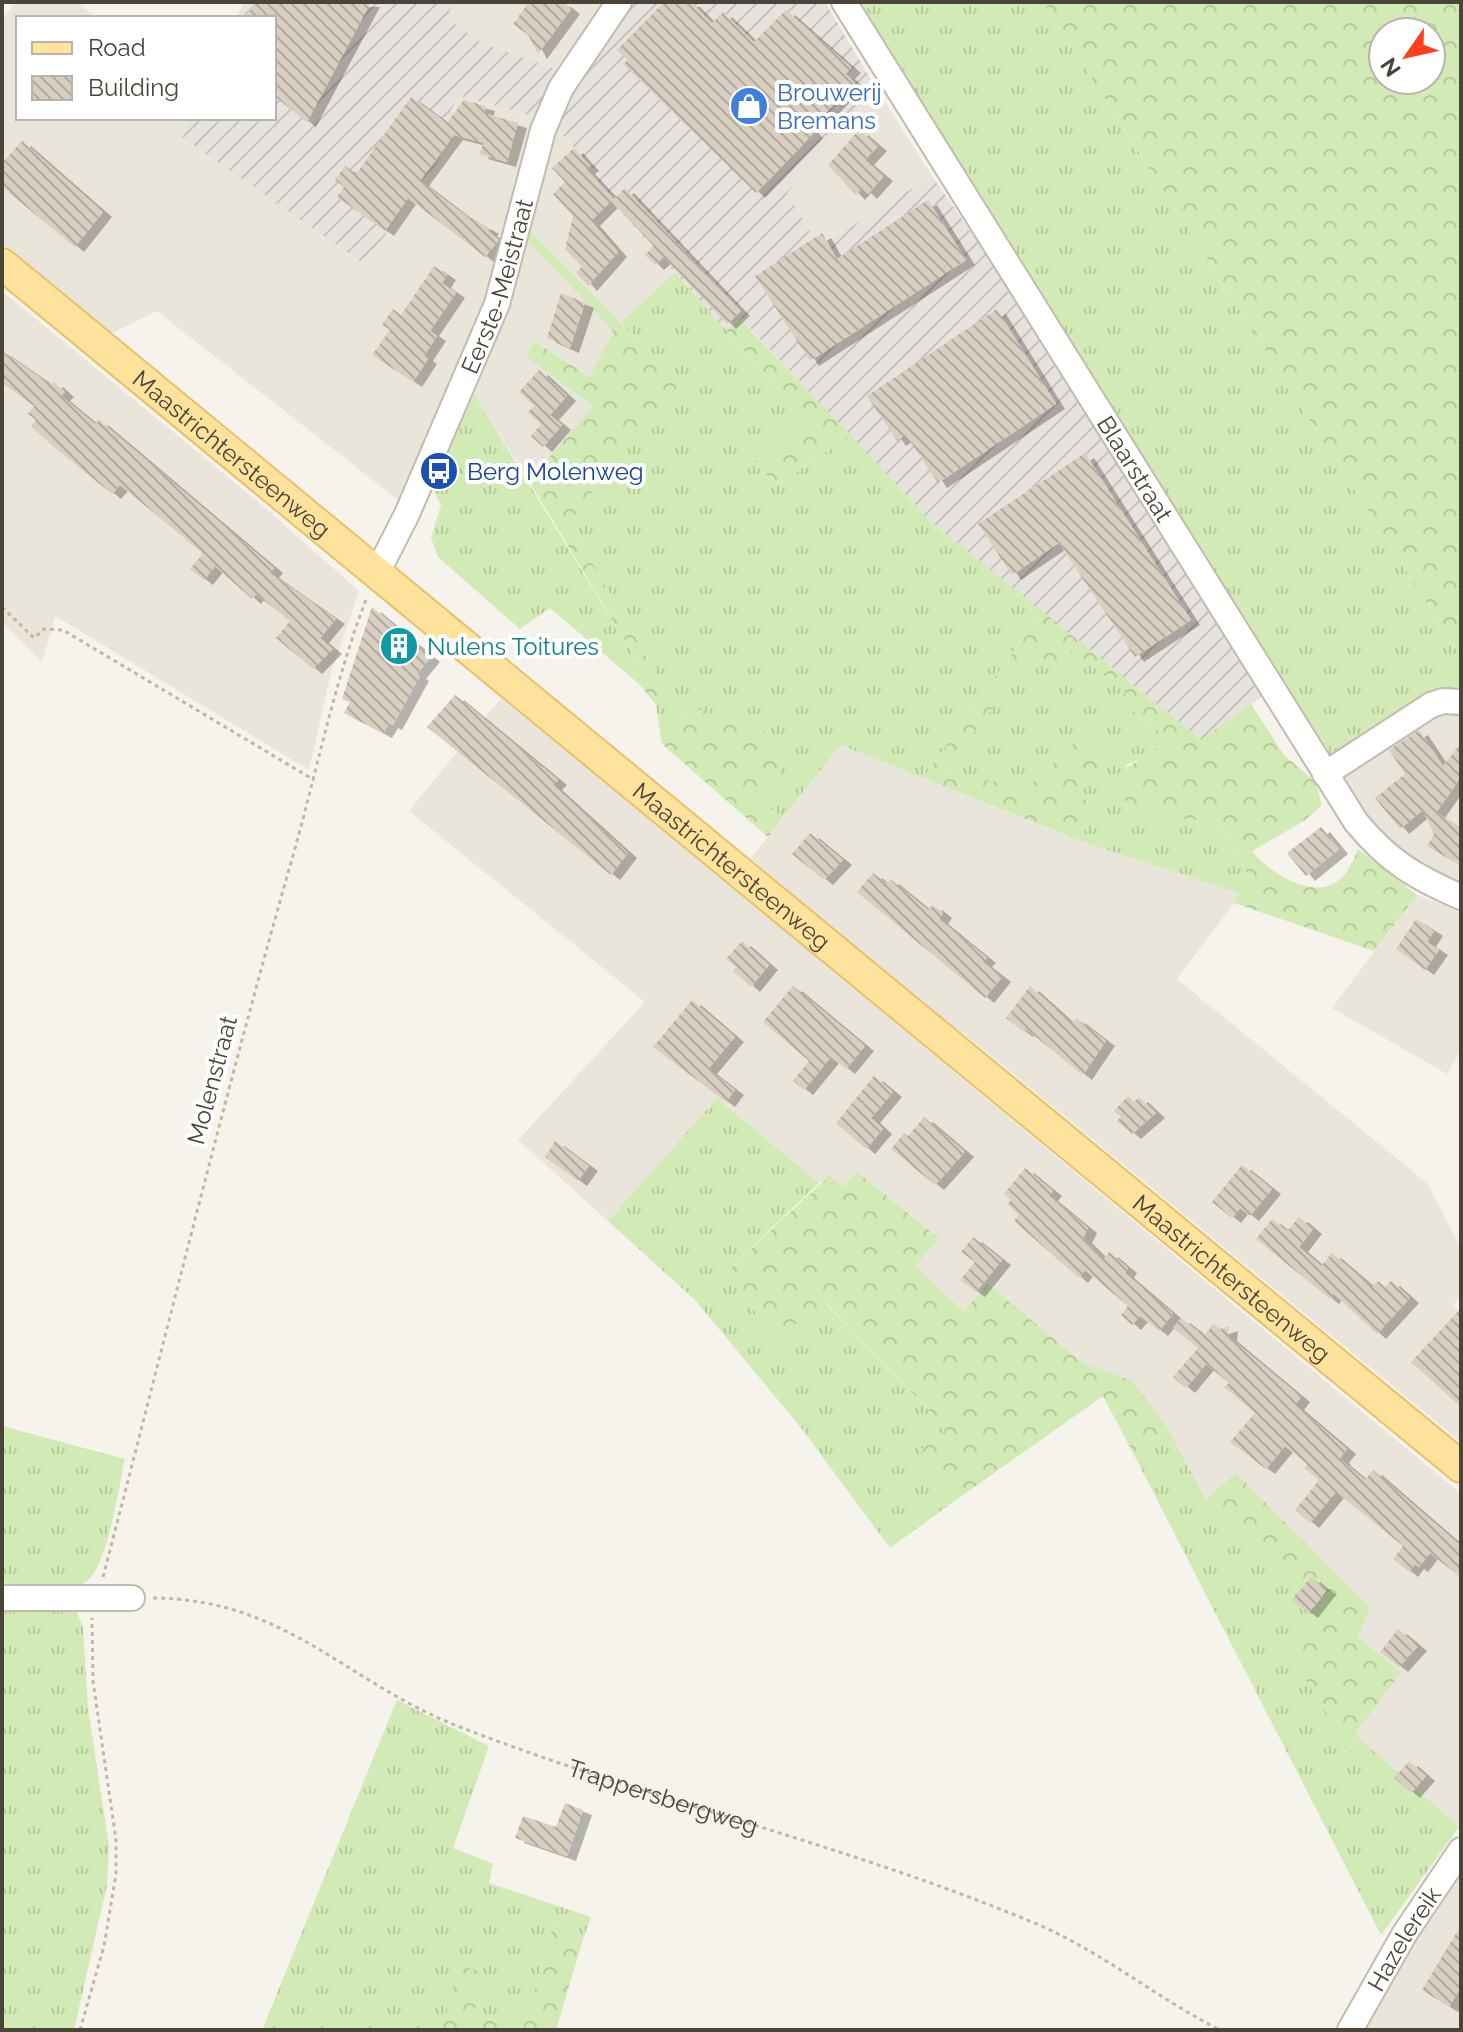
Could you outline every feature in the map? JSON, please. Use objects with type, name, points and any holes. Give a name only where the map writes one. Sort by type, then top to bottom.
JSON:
[{"type":"main road","name":"Maastrichtersteenweg","points":[[2,264],[1461,1467]]},
{"type":"street","name":"Eerste-Meistraat","points":[[376,575],[407,514],[497,304],[543,130],[561,88],[619,2]]},
{"type":"street","name":"Blaarstraat","points":[[844,2],[1325,774],[1381,852],[1407,872],[1461,897]]},
{"type":"street","points":[[1325,774],[1431,705],[1443,701],[1461,702]]},
{"type":"street","points":[[2,1598],[132,1598]]},
{"type":"street","name":"Hazelereik","points":[[1350,2030],[1405,1933],[1461,1850]]},
{"type":"path","name":"Molenstraat","points":[[80,2030],[104,1946],[116,1874],[116,1840],[93,1681],[95,1598],[187,1256],[227,1085],[314,780],[345,654],[376,575]]},
{"type":"path","points":[[2,607],[34,638],[44,629],[63,630],[314,780]]},
{"type":"path","name":"Trappersbergweg","points":[[132,1598],[215,1603],[257,1615],[456,1726],[570,1767],[882,1864],[1033,1922],[1118,1965],[1155,1993],[1220,2030]]},
{"type":"shaded area","points":[[16,2],[78,2],[93,16],[16,16],[16,120],[188,120],[182,138],[466,121],[451,110],[460,96],[537,117],[487,298],[398,500],[157,311],[110,334],[2,244],[2,20]]},
{"type":"shaded area","points":[[244,2],[454,2],[446,18],[482,43],[558,70],[537,117],[460,96],[451,110],[467,122],[364,264],[182,137],[188,120],[276,120],[276,16],[237,16]]},
{"type":"shaded area","points":[[454,2],[605,2],[558,70],[482,43],[445,18]]},
{"type":"shaded area","points":[[631,2],[825,2],[876,88],[787,193],[819,247],[932,176],[987,255],[1263,696],[1201,740],[932,523],[741,319],[726,330],[600,189],[597,173],[557,129],[582,75]]},
{"type":"shaded area","points":[[876,88],[932,176],[819,248],[786,193]]},
{"type":"shaded area","points":[[557,129],[597,173],[600,190],[675,273],[621,322],[529,230]]},
{"type":"shaded area","points":[[527,240],[613,330],[591,377],[536,341],[526,355],[593,406],[529,481],[474,394],[503,323]]},
{"type":"shaded area","points":[[2,291],[263,506],[359,591],[330,677],[309,770],[55,616],[42,662],[2,622]]},
{"type":"shaded area","points":[[501,698],[605,781],[1461,1494],[1459,1827],[1416,1790],[1410,1793],[1393,1777],[1397,1772],[1354,1734],[1401,1672],[1358,1637],[1236,1474],[1206,1499],[1168,1429],[1133,1381],[1083,1363],[988,1284],[965,1311],[914,1266],[939,1238],[858,1173],[843,1187],[829,1176],[819,1183],[717,1098],[608,1221],[518,1140],[645,1002],[409,811]]},
{"type":"shaded area","points":[[1461,711],[1461,884],[1412,861],[1377,830],[1338,776],[1436,712]]},
{"type":"shaded area","points":[[841,745],[1059,833],[1241,894],[1177,979],[1427,1183],[1461,1248],[1461,1295],[1453,1305],[1461,1312],[1461,1442],[962,1032],[935,1016],[751,858]]},
{"type":"shaded area","points":[[1417,895],[1461,912],[1461,1050],[1447,1074],[1332,1008]]},
{"type":"shaded area","points":[[1461,1865],[1461,2030],[1363,2030],[1414,1934]]},
{"type":"green space","points":[[860,2],[1043,2],[1461,657],[1461,692],[1329,760]]},
{"type":"green space","points":[[1043,2],[1461,2],[1461,657]]},
{"type":"green space","points":[[529,230],[681,383],[569,522],[662,684],[656,705],[639,684],[645,674],[529,481],[593,406],[526,356],[535,341],[590,377],[613,331],[527,240]]},
{"type":"green space","points":[[675,273],[806,420],[755,461],[775,486],[851,436],[932,523],[1042,611],[923,778],[841,745],[783,817],[761,802],[766,773],[780,774],[692,707],[662,744],[656,705],[662,684],[569,522],[680,383],[621,322]]},
{"type":"green space","points":[[740,319],[851,436],[775,486],[755,461],[805,419],[726,330]]},
{"type":"green space","points":[[474,394],[645,674],[639,684],[550,608],[520,629],[438,557],[431,538],[441,505],[432,487]]},
{"type":"green space","points":[[1042,611],[1201,740],[1251,704],[1284,755],[1315,781],[1322,805],[1304,821],[1252,851],[1288,880],[1300,885],[1322,887],[1342,878],[1358,849],[1417,895],[1374,951],[1234,903],[1249,877],[1228,837],[1213,821],[1151,814],[1126,801],[1119,790],[1117,774],[1163,744],[1159,732],[1119,700],[1125,693],[1073,649],[1058,671],[1036,651],[945,771],[1027,789],[1084,734],[1106,758],[1073,793],[1099,808],[1078,840],[923,778]]},
{"type":"green space","points":[[1073,649],[1126,693],[1119,700],[1159,732],[1163,744],[1154,753],[1126,765],[1148,814],[1213,821],[1228,837],[1249,878],[1241,894],[1078,840],[1099,808],[1072,793],[1106,758],[1027,790],[945,771],[1036,650]]},
{"type":"green space","points":[[692,707],[779,736],[781,775],[766,774],[761,802],[783,817],[768,837],[662,744]]},
{"type":"green space","points":[[717,1098],[819,1183],[725,1273],[776,1338],[824,1302],[947,1429],[921,1450],[956,1500],[890,1548],[802,1429],[695,1300],[608,1221]]},
{"type":"green space","points":[[857,1172],[939,1238],[915,1266],[964,1311],[988,1284],[1083,1363],[1133,1381],[1168,1429],[1133,1453],[1103,1396],[956,1500],[920,1450],[947,1429],[825,1302],[776,1339],[725,1273],[829,1176],[843,1187]]},
{"type":"green space","points":[[2,1426],[125,1459],[105,1546],[92,1576],[84,1583],[55,1588],[2,1583]]},
{"type":"green space","points":[[1168,1429],[1222,1529],[1236,1516],[1306,1581],[1291,1600],[1318,1603],[1330,1612],[1350,1752],[1361,1740],[1398,1773],[1394,1778],[1410,1793],[1416,1789],[1459,1827],[1381,1935],[1133,1453]]},
{"type":"green space","points":[[1236,1473],[1370,1607],[1358,1637],[1401,1672],[1355,1734],[1361,1740],[1351,1753],[1286,1648],[1330,1612],[1318,1603],[1308,1615],[1291,1600],[1305,1581],[1236,1516],[1222,1530],[1206,1499]]},
{"type":"green space","points":[[2,1606],[76,1610],[83,1627],[88,1708],[109,1846],[107,1885],[74,2030],[2,2030]]},
{"type":"green space","points":[[397,1700],[489,1746],[453,1848],[493,1864],[489,1883],[591,1917],[583,1939],[554,1924],[523,2029],[474,2014],[460,1965],[442,2030],[262,2030]]},
{"type":"green space","points":[[554,1924],[583,1939],[556,2030],[442,2030],[459,1965],[482,1972],[474,2014],[523,2029]]},
{"type":"building","points":[[255,2],[371,2],[307,122],[276,98],[276,16],[248,16]]},
{"type":"building","points":[[529,2],[562,2],[571,9],[538,54],[528,35],[513,24]]},
{"type":"building","name":"Brouwerij Bremans","points":[[664,2],[691,2],[712,23],[723,12],[754,42],[786,10],[852,68],[846,74],[855,83],[810,129],[814,133],[756,193],[623,64],[628,60],[617,50]]},
{"type":"building","points":[[411,97],[447,123],[464,100],[486,106],[484,113],[518,123],[507,162],[479,154],[484,143],[454,135],[420,181],[462,213],[490,229],[488,231],[499,240],[485,257],[408,198],[385,231],[337,197],[344,187],[335,180],[345,166],[356,174]]},
{"type":"building","points":[[859,130],[878,146],[865,160],[884,176],[868,194],[862,188],[856,195],[828,165]]},
{"type":"building","points":[[22,141],[103,212],[75,247],[2,187],[2,163]]},
{"type":"building","points":[[574,148],[590,166],[586,169],[614,199],[625,188],[741,311],[727,324],[664,257],[655,265],[645,255],[654,246],[611,201],[591,221],[618,252],[588,286],[576,272],[582,267],[565,249],[573,216],[553,194],[565,182],[552,168]]},
{"type":"building","points":[[928,200],[966,260],[810,361],[755,276],[822,233],[837,259]]},
{"type":"building","points":[[434,266],[447,275],[442,283],[456,293],[430,331],[437,336],[424,356],[428,359],[413,382],[372,355],[390,330],[382,325],[393,309],[401,315]]},
{"type":"building","points":[[561,293],[585,303],[570,348],[547,338]]},
{"type":"building","points":[[997,309],[1056,404],[938,483],[906,435],[897,441],[867,396]]},
{"type":"building","points":[[2,351],[51,385],[54,382],[65,392],[61,396],[95,424],[99,420],[274,568],[270,573],[336,619],[320,638],[333,649],[313,669],[276,638],[290,621],[256,594],[252,599],[215,566],[204,580],[190,569],[202,555],[200,551],[120,485],[112,494],[55,448],[31,426],[36,420],[28,414],[34,406],[2,383]]},
{"type":"building","points":[[539,370],[567,396],[550,415],[562,425],[543,447],[531,436],[541,424],[528,412],[534,406],[519,392]]},
{"type":"building","points":[[1085,453],[1191,620],[1135,657],[1059,543],[1012,575],[978,524]]},
{"type":"building","points":[[372,607],[431,657],[417,674],[420,676],[393,725],[389,723],[383,733],[344,713],[350,702],[342,699]]},
{"type":"building","points":[[455,695],[558,780],[553,785],[628,853],[611,875],[427,727]]},
{"type":"building","points":[[1419,730],[1443,766],[1461,743],[1461,777],[1436,813],[1461,828],[1461,866],[1427,846],[1434,834],[1423,810],[1400,829],[1375,798],[1405,774],[1389,750]]},
{"type":"building","points":[[1321,827],[1339,849],[1306,876],[1287,853]]},
{"type":"building","points":[[810,833],[843,860],[824,880],[792,854]]},
{"type":"building","points":[[873,873],[887,884],[890,879],[928,910],[933,905],[943,913],[939,919],[987,958],[983,962],[1002,977],[985,998],[857,892]]},
{"type":"building","points":[[1416,919],[1434,931],[1427,942],[1439,950],[1425,970],[1396,949]]},
{"type":"building","points":[[742,941],[769,965],[751,987],[733,971],[736,967],[726,959]]},
{"type":"building","points":[[793,986],[865,1046],[846,1069],[831,1057],[804,1090],[793,1081],[809,1061],[763,1022]]},
{"type":"building","points":[[1030,986],[1072,1024],[1076,1018],[1106,1041],[1083,1075],[1026,1029],[1024,1032],[1006,1018]]},
{"type":"building","points":[[692,1000],[735,1037],[708,1069],[735,1090],[726,1102],[653,1047]]},
{"type":"building","points":[[874,1076],[893,1092],[871,1118],[883,1129],[866,1149],[836,1123]]},
{"type":"building","points":[[1128,1096],[1134,1102],[1139,1097],[1156,1113],[1132,1134],[1117,1121],[1121,1117],[1114,1111]]},
{"type":"building","points":[[924,1117],[965,1152],[935,1185],[891,1149],[904,1133],[908,1136]]},
{"type":"building","points":[[555,1141],[589,1166],[578,1181],[545,1157]]},
{"type":"building","points":[[1242,1165],[1272,1189],[1250,1216],[1240,1208],[1232,1218],[1212,1202]]},
{"type":"building","points":[[1025,1168],[1053,1191],[1049,1196],[1088,1228],[1083,1238],[1104,1259],[1109,1252],[1128,1268],[1125,1273],[1173,1314],[1159,1331],[1140,1316],[1132,1325],[1121,1315],[1128,1306],[1085,1270],[1079,1278],[1014,1221],[1019,1215],[1007,1204],[1011,1200],[1004,1194]]},
{"type":"building","points":[[1299,1217],[1313,1229],[1299,1247],[1321,1266],[1332,1253],[1372,1287],[1378,1281],[1385,1287],[1391,1281],[1410,1298],[1377,1334],[1334,1294],[1330,1299],[1256,1239],[1272,1219],[1287,1231]]},
{"type":"building","points":[[973,1237],[1002,1260],[976,1292],[960,1280],[975,1262],[961,1252]]},
{"type":"building","points":[[1461,1308],[1461,1407],[1411,1362]]},
{"type":"building","points":[[1181,1318],[1204,1336],[1213,1324],[1220,1329],[1229,1326],[1228,1336],[1301,1397],[1295,1405],[1347,1449],[1340,1458],[1342,1461],[1365,1480],[1373,1470],[1461,1546],[1461,1578],[1430,1553],[1419,1567],[1415,1564],[1409,1572],[1393,1559],[1403,1546],[1336,1492],[1310,1523],[1295,1510],[1319,1480],[1304,1468],[1307,1464],[1285,1446],[1266,1469],[1230,1442],[1255,1413],[1224,1387],[1229,1383],[1206,1364],[1186,1388],[1173,1377],[1198,1348],[1173,1328]]},
{"type":"building","points":[[1311,1577],[1327,1590],[1309,1613],[1292,1600]]},
{"type":"building","points":[[1398,1629],[1418,1646],[1399,1667],[1380,1652]]},
{"type":"building","points":[[1409,1761],[1426,1776],[1411,1793],[1394,1778]]},
{"type":"building","points":[[565,1803],[583,1810],[567,1856],[515,1838],[523,1816],[556,1827]]},
{"type":"building","points":[[1461,1925],[1461,1987],[1449,2007],[1422,1990]]},
{"type":"place","name":"Brouwerij Bremans","points":[[749,106]]},
{"type":"place","name":"Berg Molenweg","points":[[439,471]]},
{"type":"place","name":"Nulens Toitures","points":[[399,646]]}]
